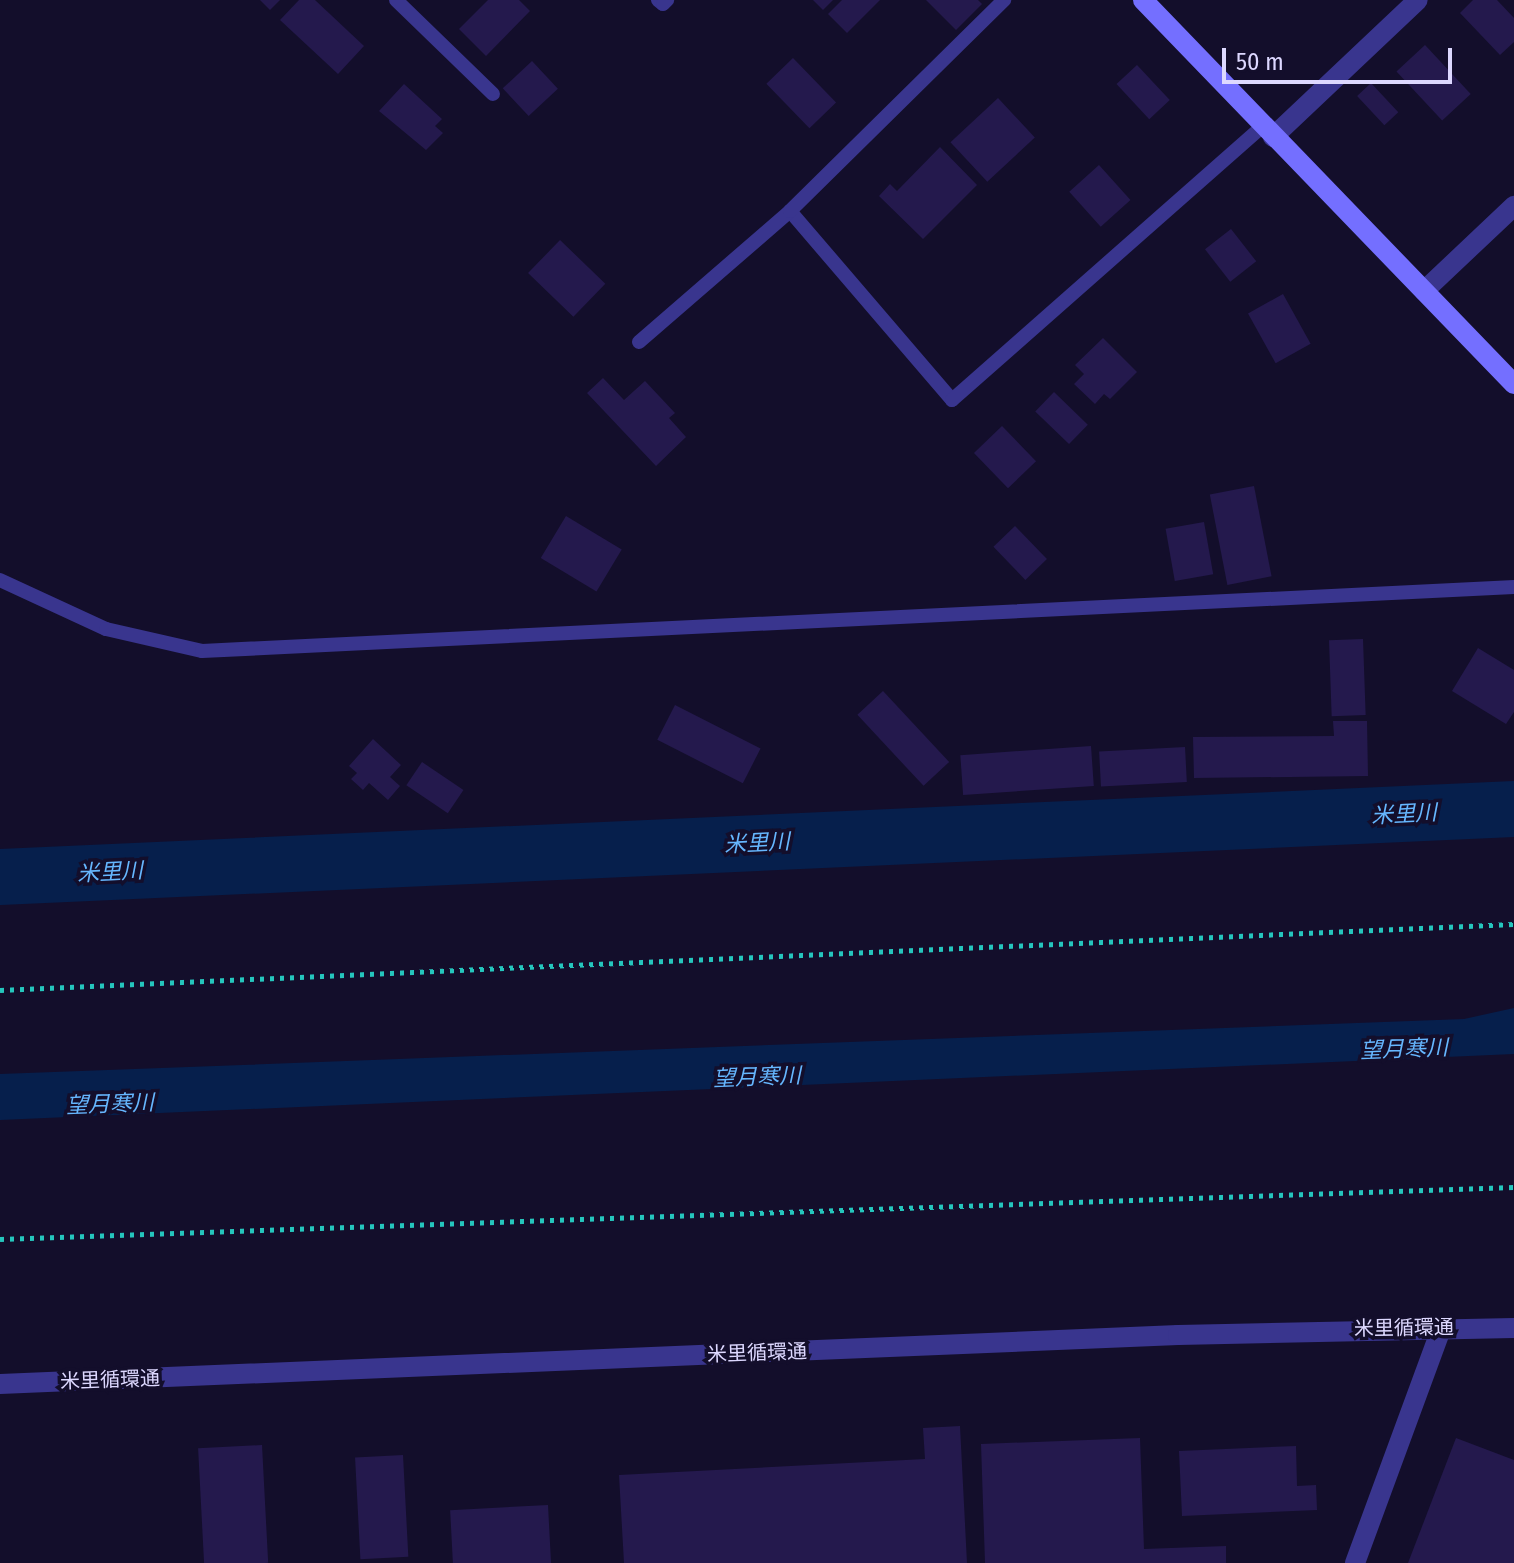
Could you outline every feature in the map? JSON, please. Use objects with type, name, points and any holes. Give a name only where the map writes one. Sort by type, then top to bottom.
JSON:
[{"type":"street","points":[[1143,0],[1514,384]]},
{"type":"street","points":[[1268,131],[1418,0]]},
{"type":"street","points":[[1424,291],[1514,206]]},
{"type":"street","points":[[1355,1563],[1442,1326]]},
{"type":"street","name":"米里循環通","points":[[0,1384],[1442,1326],[1514,1328]]},
{"type":"lane","points":[[396,0],[493,94]]},
{"type":"lane","points":[[658,0],[663,4],[667,0]]},
{"type":"lane","points":[[639,342],[790,211],[1004,0]]},
{"type":"lane","points":[[790,211],[952,400],[1268,131]]},
{"type":"lane","points":[[0,580],[106,629],[202,651],[1514,587]]},
{"type":"path","points":[[0,990],[1514,924]]},
{"type":"path","points":[[0,1239],[1514,1187]]},
{"type":"water","name":"望月寒川","points":[[1514,1008],[1514,1054],[0,1120],[0,1074],[1464,1019]]},
{"type":"building","points":[[260,0],[280,0],[270,10]]},
{"type":"building","points":[[299,0],[315,0],[364,46],[338,74],[280,20]]},
{"type":"building","points":[[488,0],[519,0],[530,11],[486,56],[459,29]]},
{"type":"building","points":[[813,0],[833,0],[823,10]]},
{"type":"building","points":[[842,0],[880,0],[847,33],[828,14]]},
{"type":"building","points":[[926,0],[978,0],[982,4],[956,30]]},
{"type":"building","points":[[1473,0],[1497,0],[1514,18],[1514,42],[1500,55],[1460,13]]},
{"type":"building","points":[[1425,45],[1471,94],[1442,121],[1396,72]]},
{"type":"building","points":[[793,58],[836,103],[809,128],[766,84]]},
{"type":"building","points":[[532,61],[558,89],[529,116],[503,88]]},
{"type":"building","points":[[1137,65],[1170,100],[1149,119],[1117,84]]},
{"type":"building","points":[[1371,83],[1398,112],[1384,125],[1357,96]]},
{"type":"building","points":[[404,84],[442,119],[435,126],[443,133],[426,150],[379,111]]},
{"type":"building","points":[[998,98],[1035,137],[987,182],[950,142]]},
{"type":"building","points":[[940,147],[977,185],[923,239],[879,196],[890,184],[897,191]]},
{"type":"building","points":[[1099,165],[1130,200],[1101,227],[1069,192]]},
{"type":"building","points":[[1231,229],[1256,261],[1230,282],[1205,249]]},
{"type":"building","points":[[560,240],[605,284],[573,317],[528,273]]},
{"type":"building","points":[[1283,294],[1311,344],[1276,363],[1248,313]]},
{"type":"building","points":[[1103,338],[1137,372],[1110,399],[1104,394],[1095,404],[1074,384],[1084,374],[1075,365]]},
{"type":"building","points":[[603,378],[624,400],[645,381],[675,413],[669,418],[686,437],[656,466],[587,393]]},
{"type":"building","points":[[1054,392],[1088,425],[1069,444],[1035,411]]},
{"type":"building","points":[[1002,426],[1036,461],[1008,488],[974,453]]},
{"type":"building","points":[[1254,486],[1272,576],[1227,585],[1210,495]]},
{"type":"building","points":[[566,516],[622,549],[596,591],[541,558]]},
{"type":"building","points":[[1204,522],[1213,574],[1175,581],[1166,529]]},
{"type":"building","points":[[1015,526],[1047,559],[1025,580],[993,547]]},
{"type":"building","points":[[1363,639],[1366,715],[1332,716],[1329,640]]},
{"type":"building","points":[[1478,648],[1514,670],[1514,712],[1506,724],[1452,691]]},
{"type":"building","points":[[883,691],[949,762],[924,786],[857,715]]},
{"type":"building","points":[[675,705],[761,749],[743,783],[657,740]]},
{"type":"building","points":[[1333,721],[1367,721],[1368,776],[1194,778],[1193,737],[1334,736]]},
{"type":"building","points":[[373,739],[401,765],[390,777],[400,786],[388,800],[369,783],[363,790],[351,779],[357,773],[349,766]]},
{"type":"building","points":[[1091,746],[1094,786],[963,795],[960,755]]},
{"type":"building","points":[[1185,747],[1187,782],[1101,786],[1099,752]]},
{"type":"building","points":[[422,762],[463,790],[448,813],[406,785]]},
{"type":"building","points":[[960,1426],[967,1563],[624,1563],[619,1475],[925,1459],[923,1428]]},
{"type":"building","points":[[1140,1438],[1144,1549],[1226,1546],[1226,1563],[985,1563],[981,1444]]},
{"type":"building","points":[[1456,1438],[1514,1460],[1514,1563],[1408,1563]]},
{"type":"building","points":[[262,1445],[268,1563],[204,1563],[198,1448]]},
{"type":"building","points":[[1296,1446],[1297,1486],[1316,1485],[1317,1510],[1182,1516],[1179,1451]]},
{"type":"building","points":[[403,1455],[408,1557],[360,1559],[355,1458]]},
{"type":"building","points":[[548,1505],[551,1563],[453,1563],[450,1510]]},
{"type":"waterway","name":"米里川","points":[[0,877],[1514,809]]}]
